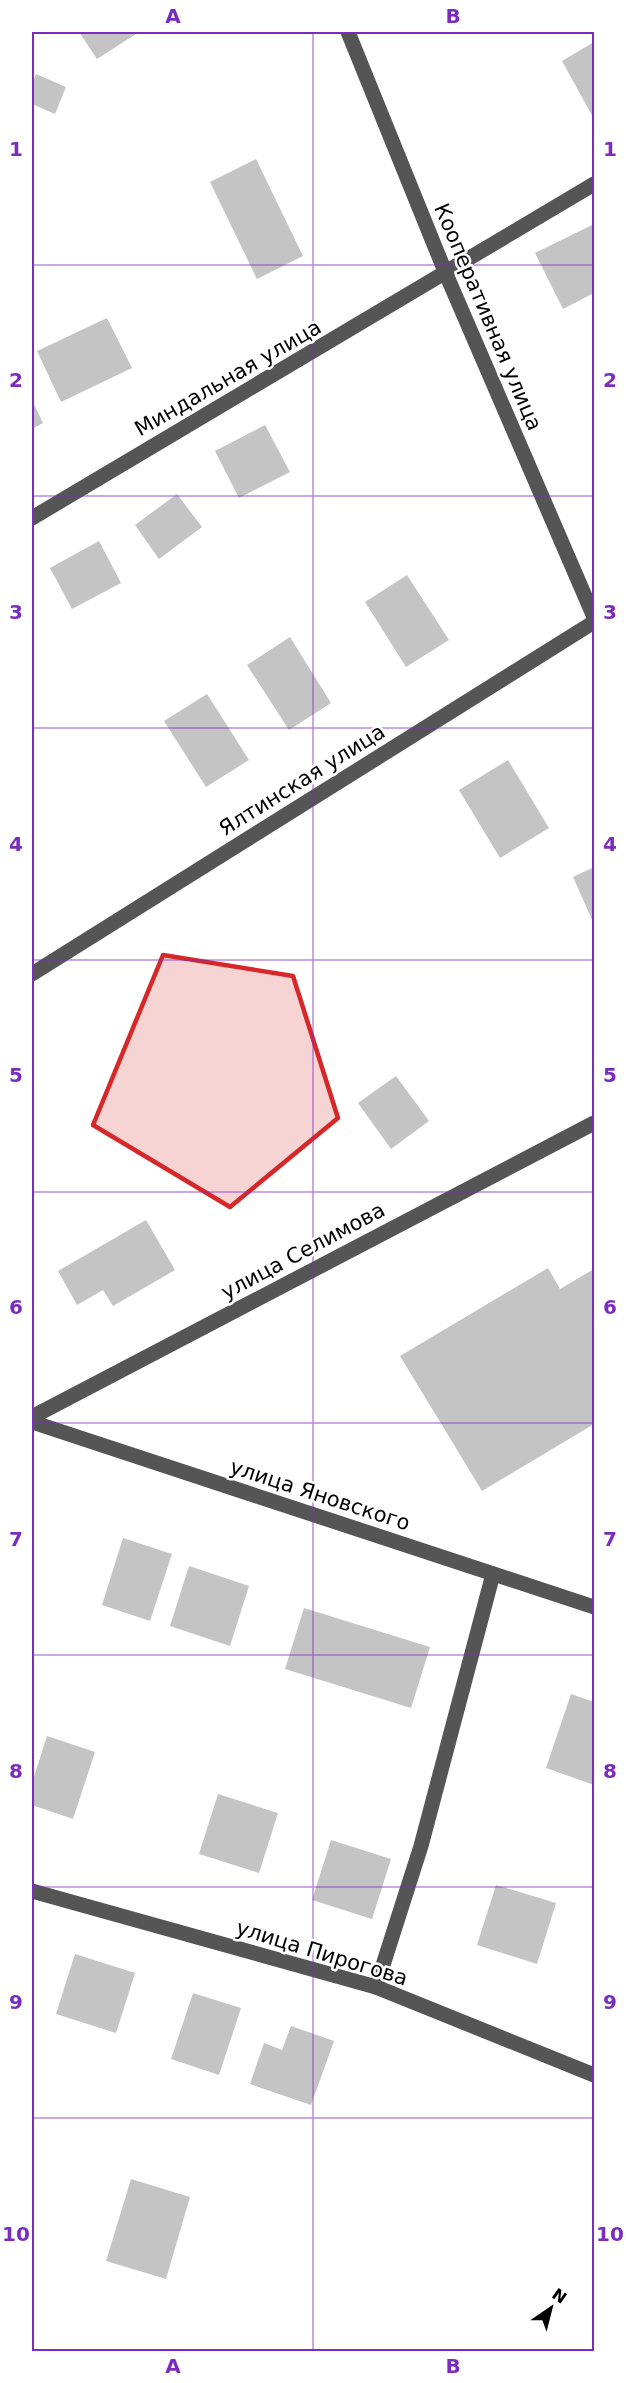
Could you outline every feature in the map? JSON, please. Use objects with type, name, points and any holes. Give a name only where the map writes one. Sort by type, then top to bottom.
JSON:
[{"type":"street","name":"Кооперативная улица","points":[[348,32],[446,274],[594,617]]},
{"type":"street","name":"Миндальная улица","points":[[32,518],[594,184]]},
{"type":"street","name":"Ялтинская улица","points":[[32,974],[594,622]]},
{"type":"street","name":"улица Селимова","points":[[32,1417],[594,1123]]},
{"type":"street","name":"улица Яновского","points":[[32,1422],[594,1607]]},
{"type":"street","points":[[376,1987],[421,1846],[493,1574]]},
{"type":"street","name":"улица Пирогова","points":[[32,1891],[376,1987],[594,2075]]},
{"type":"highlighted area","points":[[163,955],[293,976],[338,1118],[230,1207],[93,1125]]},
{"type":"building","points":[[79,32],[139,32],[97,59]]},
{"type":"building","points":[[594,42],[594,119],[562,61]]},
{"type":"building","points":[[36,74],[66,87],[55,114],[32,104],[32,85]]},
{"type":"building","points":[[256,159],[303,256],[257,279],[210,182]]},
{"type":"building","points":[[594,224],[594,293],[563,309],[535,253]]},
{"type":"building","points":[[107,318],[132,368],[61,402],[37,351]]},
{"type":"building","points":[[32,400],[43,423],[32,429]]},
{"type":"building","points":[[265,425],[290,472],[239,498],[215,451]]},
{"type":"building","points":[[177,494],[202,527],[159,559],[135,525]]},
{"type":"building","points":[[99,541],[121,583],[72,609],[50,568]]},
{"type":"building","points":[[407,575],[449,640],[406,667],[365,602]]},
{"type":"building","points":[[290,637],[331,703],[289,730],[247,665]]},
{"type":"building","points":[[207,694],[249,760],[206,787],[164,721]]},
{"type":"building","points":[[508,760],[549,828],[500,858],[459,790]]},
{"type":"building","points":[[594,867],[594,924],[573,877]]},
{"type":"building","points":[[396,1076],[429,1121],[391,1149],[358,1103]]},
{"type":"building","points":[[146,1220],[175,1270],[113,1306],[103,1290],[77,1305],[58,1271]]},
{"type":"building","points":[[548,1268],[560,1289],[594,1269],[594,1424],[482,1491],[400,1356]]},
{"type":"building","points":[[123,1538],[172,1554],[150,1621],[102,1605]]},
{"type":"building","points":[[189,1566],[249,1586],[230,1646],[170,1626]]},
{"type":"building","points":[[304,1608],[430,1647],[411,1708],[285,1669]]},
{"type":"building","points":[[571,1694],[594,1702],[594,1785],[546,1768]]},
{"type":"building","points":[[47,1736],[95,1752],[73,1819],[32,1805],[32,1783]]},
{"type":"building","points":[[218,1794],[278,1813],[259,1873],[199,1854]]},
{"type":"building","points":[[331,1840],[391,1859],[372,1919],[312,1900]]},
{"type":"building","points":[[496,1885],[556,1903],[537,1964],[477,1945]]},
{"type":"building","points":[[75,1954],[135,1973],[116,2033],[56,2014]]},
{"type":"building","points":[[193,1993],[241,2008],[219,2075],[171,2059]]},
{"type":"building","points":[[291,2026],[334,2041],[311,2105],[250,2084],[264,2043],[282,2050]]},
{"type":"building","points":[[131,2179],[190,2197],[166,2279],[106,2261]]}]
